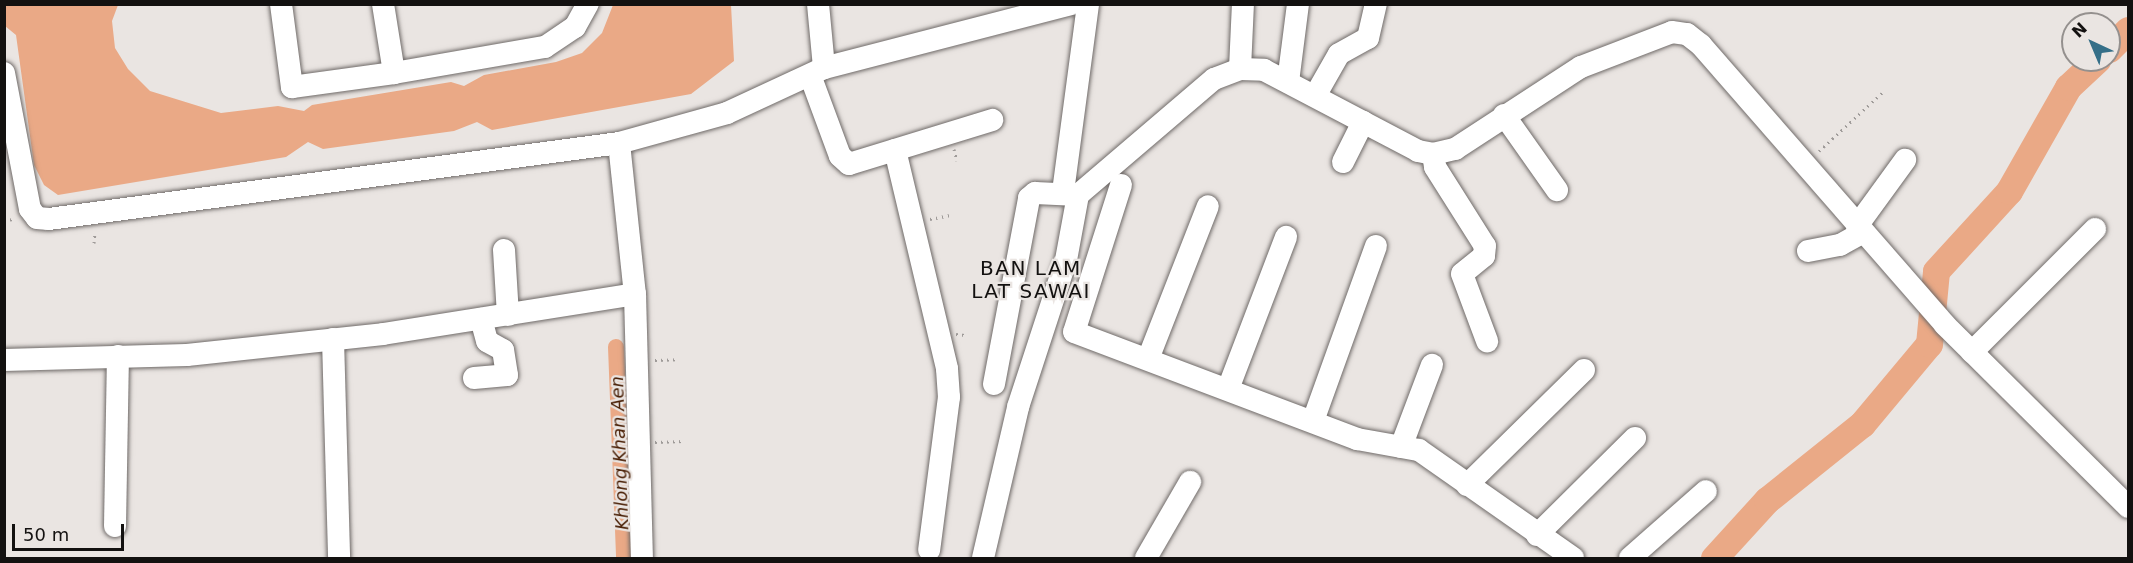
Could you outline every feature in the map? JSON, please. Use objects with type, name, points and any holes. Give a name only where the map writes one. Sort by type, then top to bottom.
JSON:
[{"type":"street","points":[[281,4],[292,87],[394,73],[545,47],[575,27],[588,4]]},
{"type":"street","points":[[383,4],[394,73]]},
{"type":"street","points":[[818,4],[817,72],[843,161],[895,150],[992,120]]},
{"type":"street","points":[[4,73],[30,209],[37,218],[49,219],[619,143],[727,113],[817,72],[1071,4]]},
{"type":"street","points":[[983,558],[1018,407],[1066,260],[1088,4]]},
{"type":"street","points":[[1240,69],[1242,4]]},
{"type":"street","points":[[1288,82],[1298,4]]},
{"type":"street","points":[[1319,90],[1339,54],[1368,38],[1376,4]]},
{"type":"street","points":[[994,384],[1029,198],[1070,194],[1214,78],[1240,69],[1264,70],[1288,82],[1319,90],[1433,154],[1455,149],[1581,67],[1672,32],[1688,34],[1946,325],[2128,507]]},
{"type":"street","points":[[1504,115],[1557,190]]},
{"type":"street","points":[[1343,162],[1372,118]]},
{"type":"street","points":[[619,143],[635,294],[642,558]]},
{"type":"street","points":[[895,150],[947,369],[949,397],[930,550]]},
{"type":"street","points":[[1433,154],[1435,167],[1485,246],[1484,256],[1462,274],[1487,341]]},
{"type":"street","points":[[1808,251],[1840,245],[1860,229],[1905,159]]},
{"type":"street","points":[[1121,185],[1074,332],[1357,439],[1419,450],[1537,535],[1573,558]]},
{"type":"street","points":[[1148,359],[1208,206]]},
{"type":"street","points":[[1972,352],[2095,229]]},
{"type":"street","points":[[1228,389],[1286,237]]},
{"type":"street","points":[[1313,421],[1376,246]]},
{"type":"street","points":[[504,250],[508,315]]},
{"type":"street","points":[[4,360],[187,355],[333,339],[481,319],[635,294]]},
{"type":"street","points":[[474,378],[507,375],[503,350],[487,341],[481,319]]},
{"type":"street","points":[[333,339],[339,558]]},
{"type":"street","points":[[115,526],[118,356]]},
{"type":"street","points":[[1401,447],[1432,365]]},
{"type":"street","points":[[1467,485],[1584,370]]},
{"type":"street","points":[[1537,535],[1635,438]]},
{"type":"street","points":[[1146,558],[1190,482]]},
{"type":"street","points":[[1630,558],[1706,491]]},
{"type":"path","points":[[1804,165],[1883,92]]},
{"type":"path","points":[[635,360],[679,359]]},
{"type":"path","points":[[638,443],[684,441]]},
{"type":"shaded area","points":[[5,4],[118,5],[112,21],[115,48],[128,69],[150,91],[221,113],[278,106],[304,111],[312,105],[451,82],[464,86],[484,75],[556,62],[582,53],[602,33],[613,5],[731,5],[734,61],[691,94],[492,130],[477,122],[454,131],[323,149],[308,142],[286,157],[58,195],[44,185],[34,165],[16,35],[5,26]]},
{"type":"waterway","points":[[2121,37],[2128,30]]},
{"type":"waterway","points":[[1714,558],[1767,500],[1862,424],[1929,344],[1936,271],[2009,191],[2068,87],[2084,72]]},
{"type":"waterway","name":"Khlong Khan Aen","points":[[616,347],[624,558]]},
{"type":"district","name":"BAN LAM LAT SAWAI","points":[[1031,280]]}]
